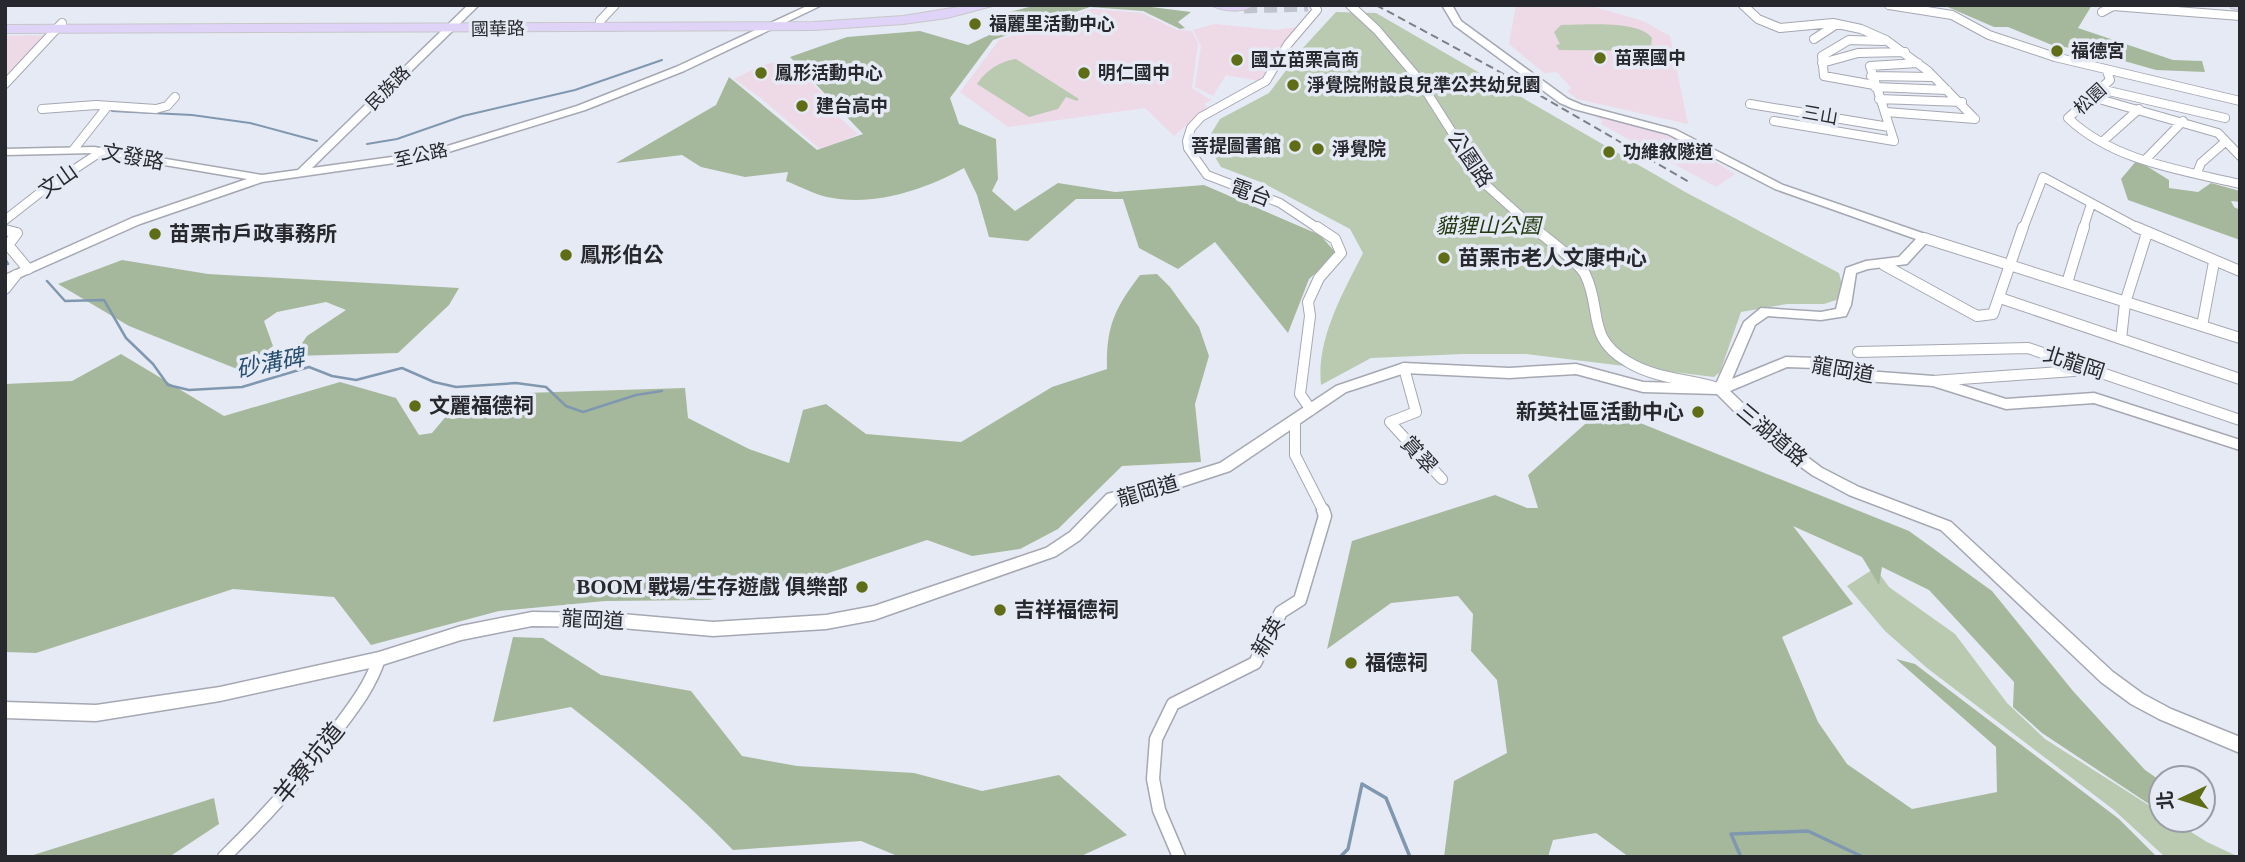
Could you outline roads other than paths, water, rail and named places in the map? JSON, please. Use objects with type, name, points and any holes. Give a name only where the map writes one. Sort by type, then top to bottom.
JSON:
[{"type":"main road","name":"國華路","points":[[453,26],[600,21],[874,19],[953,12],[973,5]]},
{"type":"main road","name":"國華路","points":[[5,23],[60,26],[774,26],[865,24],[990,5]]},
{"type":"main road","points":[[1217,5],[1244,7]]},
{"type":"main road","name":"國華路","points":[[5,29],[60,26]]},
{"type":"street","name":"民族路","points":[[303,171],[474,5]]},
{"type":"street","points":[[600,21],[615,5]]},
{"type":"street","name":"至公路","points":[[14,275],[136,221],[260,178],[411,158],[471,143],[619,94],[789,20],[817,5]]},
{"type":"street","name":"公園路","points":[[1350,5],[1377,30],[1417,77],[1485,184],[1584,272],[1592,295],[1598,332],[1608,347],[1627,362],[1653,374],[1687,379],[1721,389]]},
{"type":"street","points":[[1447,5],[1457,23],[1564,101],[1578,107],[1672,132],[1779,187],[1924,238],[2240,338]]},
{"type":"street","points":[[1743,5],[1752,15],[1781,28],[1791,29],[1823,21],[1871,33],[1888,41],[1905,52],[1962,102],[1975,119],[1886,112]]},
{"type":"street","points":[[1889,5],[1905,12],[1939,11],[1954,16],[1992,37],[2107,71]]},
{"type":"street","name":"電台","points":[[1311,410],[1300,394],[1310,316],[1308,302],[1319,278],[1339,258],[1339,247],[1335,239],[1280,203],[1207,175],[1199,167],[1187,141],[1191,128],[1201,117],[1266,81],[1288,44],[1314,16],[1317,10],[1314,6]]},
{"type":"street","points":[[2102,12],[2113,6],[2240,16]]},
{"type":"street","points":[[1814,39],[1837,24]]},
{"type":"street","points":[[5,84],[60,26]]},
{"type":"street","points":[[1888,41],[1844,42],[1824,53],[1822,63],[1858,53],[1905,52]]},
{"type":"street","name":"三山","points":[[1822,63],[1824,76],[1875,86],[1947,90]]},
{"type":"street","points":[[1889,127],[1870,66],[1918,63]]},
{"type":"street","name":"松園","points":[[2107,71],[2110,80],[2068,118],[2083,133],[2167,169],[2197,173],[2240,184]]},
{"type":"street","name":"松園","points":[[2107,71],[2240,101]]},
{"type":"street","points":[[1871,76],[1933,77]]},
{"type":"street","points":[[2100,89],[2225,118]]},
{"type":"street","points":[[42,109],[96,105],[156,109],[167,106],[175,97]]},
{"type":"street","points":[[2092,97],[2218,133],[2240,156]]},
{"type":"street","points":[[1879,99],[1962,102]]},
{"type":"street","name":"三山","points":[[1750,104],[1889,127],[1894,141],[1774,121]]},
{"type":"street","points":[[74,149],[107,107]]},
{"type":"street","points":[[2102,142],[2138,109]]},
{"type":"street","points":[[2145,160],[2183,121]]},
{"type":"street","points":[[2197,173],[2201,163],[2225,142]]},
{"type":"street","name":"文發路","points":[[5,152],[74,149],[103,151],[260,178]]},
{"type":"street","name":"文山","points":[[5,220],[103,151]]},
{"type":"street","points":[[1884,265],[1978,316],[1993,314],[2043,177],[2147,233],[2240,271]]},
{"type":"street","points":[[2067,283],[2091,204]]},
{"type":"street","points":[[5,230],[17,233],[8,245],[14,275],[5,289]]},
{"type":"street","name":"北龍岡","points":[[2121,339],[2125,303],[2147,233]]},
{"type":"street","name":"三湖道路","points":[[1924,238],[1903,261],[1866,265],[1850,271],[1845,305],[1841,313],[1822,316],[1766,311],[1750,322],[1721,389],[1765,435],[1807,466],[1854,491],[1893,507],[1924,515],[1946,526],[2107,677],[2137,699],[2165,714],[2240,745]]},
{"type":"street","points":[[2202,326],[2214,262]]},
{"type":"street","points":[[2000,298],[2240,379]]},
{"type":"street","name":"北龍岡","points":[[1858,352],[2028,348],[2240,420]]},
{"type":"street","name":"龍岡道","points":[[5,709],[96,713],[220,694],[379,659],[461,633],[532,619],[610,620],[713,629],[826,622],[874,613],[1051,552],[1075,536],[1112,498],[1225,467],[1341,389],[1404,368],[1509,373],[1576,369],[1643,387],[1721,389],[1786,362],[1817,363],[1852,375],[1933,381],[2006,404],[2094,398],[2240,445]]},
{"type":"street","name":"賞翠","points":[[1404,368],[1416,412],[1390,422],[1442,480]]},
{"type":"street","points":[[1933,381],[2093,369]]},
{"type":"street","name":"新英","points":[[1179,857],[1159,810],[1153,779],[1156,739],[1173,704],[1255,663],[1281,612],[1300,600],[1325,516],[1319,498],[1295,454],[1296,421]]},
{"type":"street","name":"羊寮坑道","points":[[224,857],[271,810],[318,755],[374,678],[379,659]]},
{"type":"waterway","points":[[367,144],[397,139],[463,116],[575,90],[662,60]]},
{"type":"waterway","points":[[112,111],[192,115],[250,123],[317,141]]},
{"type":"waterway","name":"砂溝碑","points":[[5,259],[8,264]]},
{"type":"waterway","name":"砂溝碑","points":[[47,281],[65,301],[104,300],[126,338],[153,364],[168,385],[189,390],[242,387],[309,367],[332,376],[356,380],[402,368],[434,382],[456,387],[516,383],[546,387],[566,406],[583,412],[636,395],[662,391]]},
{"type":"waterway","points":[[1340,857],[1348,849],[1362,784],[1386,798],[1410,857]]},
{"type":"waterway","points":[[1741,857],[1731,834],[1808,831],[1863,857]]},
{"type":"tunnel","points":[[1244,7],[1308,5]]},
{"type":"railway","points":[[1376,5],[1491,67],[1689,182]]},
{"type":"place","name":"福麗里活動中心","points":[[975,24]]},
{"type":"place","name":"福德宮","points":[[2057,51]]},
{"type":"place","name":"苗栗國中","points":[[1600,58]]},
{"type":"place","name":"國立苗栗高商","points":[[1237,60]]},
{"type":"place","name":"鳳形活動中心","points":[[761,73]]},
{"type":"place","name":"明仁國中","points":[[1084,73]]},
{"type":"place","name":"淨覺院附設良兒準公共幼兒園","points":[[1293,85]]},
{"type":"place","name":"建台高中","points":[[802,106]]},
{"type":"place","name":"菩提圖書館","points":[[1295,146]]},
{"type":"place","name":"淨覺院","points":[[1318,149]]},
{"type":"place","name":"功維敘隧道","points":[[1609,152]]},
{"type":"place","name":"苗栗市戶政事務所","points":[[155,234]]},
{"type":"place","name":"鳳形伯公","points":[[566,255]]},
{"type":"place","name":"苗栗市老人文康中心","points":[[1444,258]]},
{"type":"place","name":"文麗福德祠","points":[[415,406]]},
{"type":"place","name":"新英社區活動中心","points":[[1698,412]]},
{"type":"place","name":"BOOM 戰場/生存遊戲 俱樂部","points":[[862,587]]},
{"type":"place","name":"吉祥福德祠","points":[[1000,610]]},
{"type":"place","name":"福德祠","points":[[1351,663]]},
{"type":"park label","name":"貓貍山公園","points":[[1488,226]]}]
